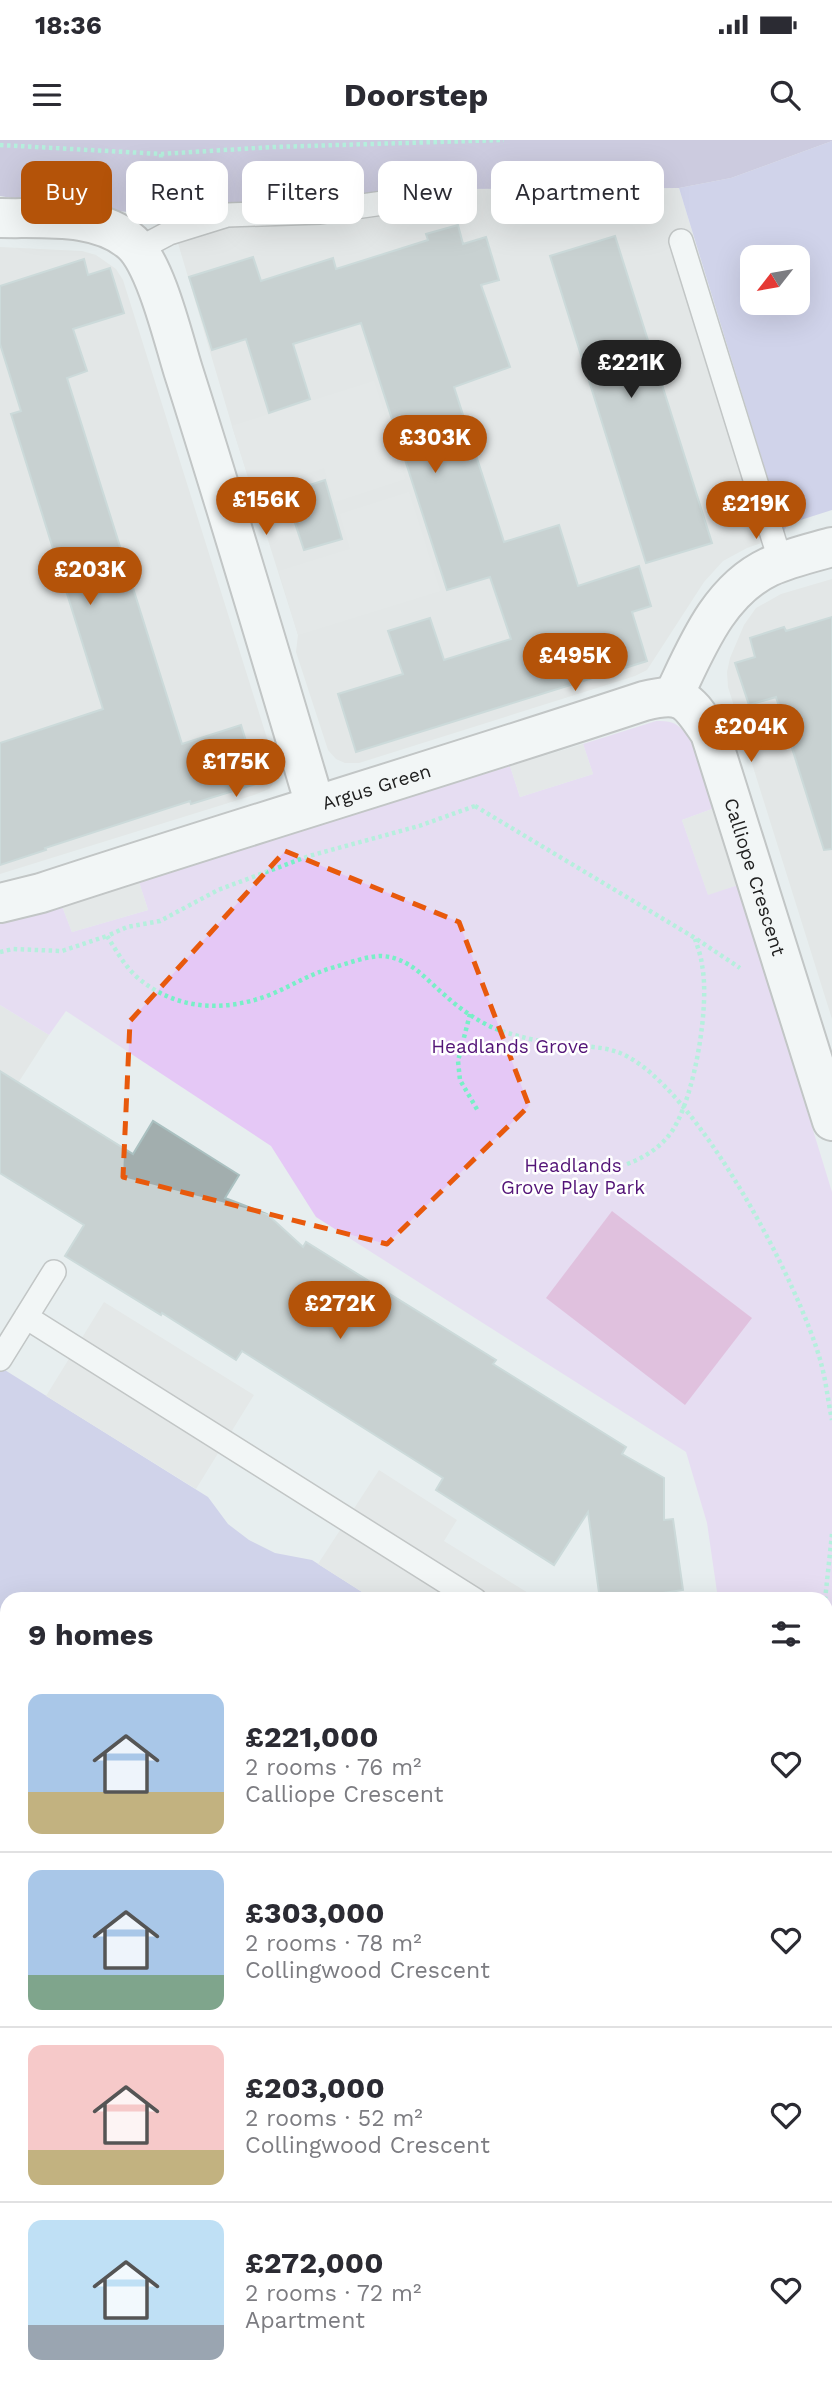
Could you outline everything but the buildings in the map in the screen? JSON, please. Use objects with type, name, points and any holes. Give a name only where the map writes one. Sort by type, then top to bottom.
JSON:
[{"type":"street","points":[[0,218],[74,220],[98,225],[133,244],[153,241]]},
{"type":"street","points":[[153,241],[144,258],[157,288],[193,401],[315,805]]},
{"type":"street","points":[[673,696],[700,640],[724,604],[751,577],[781,563],[832,547]]},
{"type":"street","name":"Argus Green","points":[[0,903],[41,893],[315,805],[430,772],[644,702],[673,696]]},
{"type":"street","name":"Calliope Crescent","points":[[673,696],[688,702],[710,733],[832,1121]]},
{"type":"lane","points":[[153,241],[227,215],[320,212],[378,204]]},
{"type":"lane","points":[[681,241],[781,563]]},
{"type":"lane","points":[[0,1359],[54,1272]]},
{"type":"lane","points":[[26,1317],[462,1592]]},
{"type":"path","points":[[0,145],[161,154],[273,147],[503,140]]},
{"type":"path","points":[[153,241],[161,195],[161,154]]},
{"type":"path","points":[[430,772],[475,806],[695,938],[796,1005]]},
{"type":"path","points":[[0,952],[13,949],[62,951],[127,927],[160,922],[218,890],[298,859],[419,826],[475,806]]},
{"type":"path","points":[[107,936],[137,977],[165,998],[196,1006],[231,1004],[267,996],[311,974],[379,956],[398,958],[415,968],[448,999],[494,1028],[557,1044],[593,1046],[621,1053],[652,1074],[684,1108],[739,1187],[774,1246],[802,1310],[821,1363],[832,1420]]},
{"type":"path","points":[[627,1164],[644,1157],[659,1146],[673,1130],[684,1108],[699,1048],[704,1003],[703,967],[695,938]]},
{"type":"path","points":[[470,1014],[458,1061],[460,1080],[478,1111]]},
{"type":"path","points":[[826,1592],[832,1534]]},
{"type":"highlighted area","points":[[285,851],[459,922],[529,1106],[387,1244],[123,1177],[130,1021]]},
{"type":"shaded area","points":[[0,140],[832,140],[731,178],[679,188],[664,188],[664,161],[491,161],[491,189],[477,189],[477,161],[378,161],[378,195],[364,197],[364,161],[242,161],[242,209],[228,210],[228,161],[126,161],[126,212],[112,210],[112,161],[21,161],[21,199],[0,196]]},
{"type":"shaded area","points":[[832,141],[832,510],[788,524],[784,531],[679,188],[731,178]]},
{"type":"shaded area","points":[[664,188],[679,188],[784,535],[747,548],[723,561],[704,582],[647,670],[635,676],[359,763],[345,763],[336,759],[328,750],[296,652],[298,635],[172,224],[228,224],[228,210],[242,209],[242,224],[364,224],[364,197],[378,195],[378,224],[477,224],[477,189],[491,189],[491,224],[664,224]]},
{"type":"shaded area","points":[[0,247],[82,251],[96,255],[116,269],[123,280],[277,770],[276,780],[269,789],[254,795],[0,874]]},
{"type":"shaded area","points":[[374,381],[405,479],[335,502],[324,468],[252,490],[232,426]]},
{"type":"shaded area","points":[[409,492],[440,591],[298,635],[279,571],[350,549],[340,514]]},
{"type":"shaded area","points":[[832,579],[832,1019],[728,687],[727,672],[744,625],[756,608],[781,594]]},
{"type":"shaded area","points":[[583,744],[593,774],[520,797],[510,766]]},
{"type":"shaded area","points":[[712,809],[738,885],[708,895],[682,820]]},
{"type":"shaded area","points":[[139,882],[148,910],[72,932],[62,906]]},
{"type":"shaded area","points":[[0,1005],[49,1035],[0,1111]]},
{"type":"shaded area","points":[[612,1211],[752,1318],[685,1405],[546,1298]]},
{"type":"shaded area","points":[[104,1302],[254,1395],[196,1489],[46,1396]]},
{"type":"shaded area","points":[[0,1367],[208,1497],[228,1524],[249,1540],[275,1553],[312,1560],[362,1592],[0,1592]]},
{"type":"shaded area","points":[[379,1470],[457,1520],[444,1541],[527,1592],[362,1592],[318,1564]]},
{"type":"green space","name":"Headlands Grove","points":[[656,721],[671,722],[688,738],[699,762],[712,809],[682,820],[708,894],[738,885],[832,1192],[832,1592],[717,1592],[707,1523],[686,1452],[316,1217],[271,1146],[66,1011],[49,1035],[0,1005],[0,923],[62,906],[72,932],[148,910],[139,882],[510,766],[520,797],[593,774],[583,744]]},
{"type":"park label","name":"Headlands Grove Play Park","points":[[573,1176]]}]
